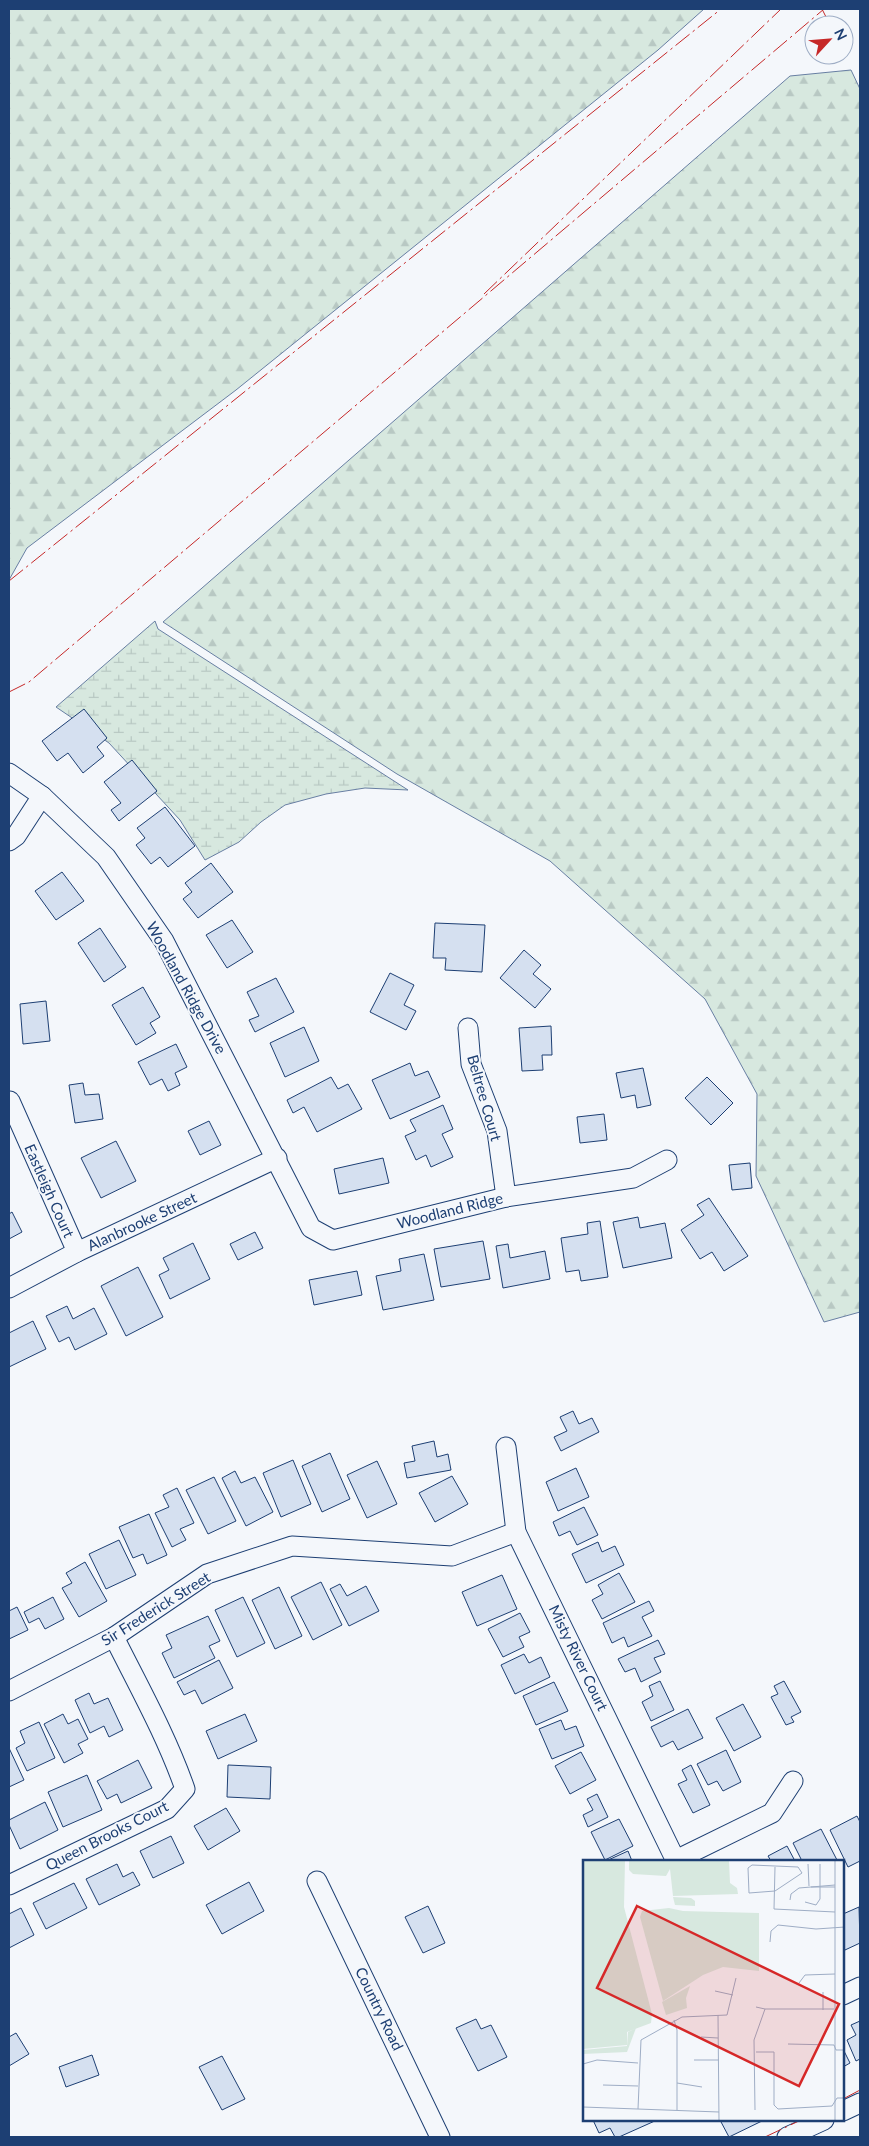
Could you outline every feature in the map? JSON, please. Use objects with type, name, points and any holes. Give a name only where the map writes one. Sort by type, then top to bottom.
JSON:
[{"type":"street","name":"Woodland Ridge Drive","points":[[9,773],[42,796],[106,857],[164,941],[277,1158]]},
{"type":"street","points":[[9,841],[16,836],[42,796]]},
{"type":"street","name":"Beltree Court","points":[[468,1028],[471,1064],[496,1132],[506,1197]]},
{"type":"street","name":"Eastleigh Court","points":[[10,1102],[77,1252]]},
{"type":"street","name":"Woodland Ridge","points":[[277,1158],[311,1228],[333,1240],[506,1197],[633,1178],[666,1160]]},
{"type":"street","name":"Alanbrooke Street","points":[[9,1288],[77,1252],[277,1158]]},
{"type":"street","name":"Misty River Court","points":[[506,1447],[516,1532],[676,1860]]},
{"type":"street","name":"Sir Frederick Street","points":[[9,1691],[114,1637],[207,1574],[292,1546],[452,1556],[516,1532]]},
{"type":"street","name":"Queen Brooks Court","points":[[9,1885],[167,1809],[185,1790],[177,1766],[114,1637]]},
{"type":"street","points":[[676,1860],[772,1812],[793,1781]]},
{"type":"street","name":"Country Road","points":[[317,1881],[440,2137]]},
{"type":"street","points":[[844,1995],[860,1987]]},
{"type":"street","points":[[844,2111],[860,2103]]},
{"type":"street","points":[[787,2137],[816,2125]]},
{"type":"green space","points":[[9,9],[704,9],[658,50],[236,390],[27,548],[9,580]]},
{"type":"green space","points":[[851,70],[860,89],[860,1312],[824,1322],[756,1176],[757,1094],[705,999],[550,861],[397,774],[163,622],[790,76]]},
{"type":"green space","points":[[155,621],[158,629],[408,790],[365,788],[326,794],[285,805],[261,822],[239,842],[205,860],[180,820],[109,743],[56,707]]},
{"type":"building","points":[[84,709],[107,738],[97,747],[104,756],[83,773],[68,753],[57,761],[42,741]]},
{"type":"building","points":[[132,760],[157,791],[119,821],[111,810],[121,803],[104,782]]},
{"type":"building","points":[[165,807],[195,846],[168,867],[160,857],[151,864],[136,845],[145,838],[137,828]]},
{"type":"building","points":[[211,863],[233,892],[198,918],[183,899],[192,892],[185,883]]},
{"type":"building","points":[[62,872],[84,901],[56,920],[35,891]]},
{"type":"building","points":[[232,920],[253,952],[227,968],[206,935]]},
{"type":"building","points":[[435,923],[485,925],[482,972],[445,970],[446,958],[433,958]]},
{"type":"building","points":[[100,928],[126,967],[104,982],[78,943]]},
{"type":"building","points":[[524,950],[541,965],[533,974],[551,989],[535,1008],[500,978]]},
{"type":"building","points":[[390,973],[414,985],[404,1005],[416,1011],[406,1030],[370,1012]]},
{"type":"building","points":[[276,978],[294,1012],[255,1032],[249,1020],[259,1016],[247,992]]},
{"type":"building","points":[[143,987],[160,1017],[150,1023],[156,1033],[136,1045],[112,1005]]},
{"type":"building","points":[[46,1001],[50,1041],[23,1044],[20,1004]]},
{"type":"building","points":[[551,1026],[552,1055],[542,1055],[543,1070],[522,1071],[519,1028]]},
{"type":"building","points":[[304,1027],[319,1061],[285,1077],[270,1043]]},
{"type":"building","points":[[176,1044],[187,1067],[175,1073],[180,1085],[168,1091],[162,1079],[150,1085],[138,1062]]},
{"type":"building","points":[[410,1063],[415,1076],[428,1071],[440,1097],[390,1119],[372,1080]]},
{"type":"building","points":[[643,1068],[651,1105],[637,1108],[635,1095],[621,1098],[616,1073]]},
{"type":"building","points":[[331,1077],[338,1089],[348,1084],[362,1109],[317,1132],[304,1107],[293,1113],[287,1100]]},
{"type":"building","points":[[707,1077],[733,1103],[711,1125],[685,1098]]},
{"type":"building","points":[[83,1083],[85,1095],[99,1094],[103,1119],[75,1123],[69,1085]]},
{"type":"building","points":[[443,1105],[453,1129],[442,1134],[453,1157],[431,1167],[426,1155],[416,1160],[405,1136],[416,1131],[410,1120]]},
{"type":"building","points":[[604,1114],[607,1140],[580,1143],[577,1117]]},
{"type":"building","points":[[209,1121],[221,1145],[200,1155],[188,1131]]},
{"type":"building","points":[[116,1141],[136,1181],[101,1198],[81,1158]]},
{"type":"building","points":[[383,1158],[389,1183],[339,1194],[334,1169]]},
{"type":"building","points":[[750,1163],[752,1188],[732,1190],[729,1165]]},
{"type":"building","points":[[709,1198],[748,1256],[724,1271],[712,1252],[700,1259],[681,1230],[704,1215],[697,1205]]},
{"type":"building","points":[[12,1212],[22,1232],[9,1239],[9,1214]]},
{"type":"building","points":[[638,1217],[640,1228],[665,1223],[672,1258],[623,1268],[613,1222]]},
{"type":"building","points":[[600,1221],[608,1277],[581,1281],[579,1270],[566,1272],[561,1238],[588,1234],[587,1223]]},
{"type":"building","points":[[255,1232],[263,1248],[238,1260],[230,1244]]},
{"type":"building","points":[[483,1241],[490,1279],[441,1287],[434,1249]]},
{"type":"building","points":[[193,1243],[210,1279],[170,1299],[159,1275],[169,1270],[163,1258]]},
{"type":"building","points":[[508,1244],[510,1258],[545,1251],[550,1279],[503,1288],[496,1246]]},
{"type":"building","points":[[424,1254],[434,1300],[383,1310],[376,1276],[401,1271],[399,1259]]},
{"type":"building","points":[[138,1267],[163,1317],[126,1336],[101,1286]]},
{"type":"building","points":[[357,1271],[362,1295],[314,1305],[309,1280]]},
{"type":"building","points":[[67,1306],[73,1319],[94,1308],[107,1334],[75,1350],[69,1337],[59,1342],[46,1316]]},
{"type":"building","points":[[33,1321],[46,1349],[9,1367],[9,1333]]},
{"type":"building","points":[[573,1411],[579,1424],[592,1418],[599,1432],[561,1451],[554,1437],[567,1431],[560,1417]]},
{"type":"building","points":[[434,1441],[437,1457],[448,1454],[451,1470],[407,1478],[404,1463],[415,1461],[412,1446]]},
{"type":"building","points":[[330,1453],[350,1499],[322,1512],[302,1466]]},
{"type":"building","points":[[293,1460],[311,1504],[281,1517],[263,1473]]},
{"type":"building","points":[[377,1461],[397,1504],[367,1518],[347,1475]]},
{"type":"building","points":[[576,1468],[589,1497],[558,1511],[546,1482]]},
{"type":"building","points":[[235,1471],[241,1483],[255,1477],[273,1512],[246,1526],[222,1478]]},
{"type":"building","points":[[452,1476],[468,1504],[435,1522],[419,1493]]},
{"type":"building","points":[[214,1477],[236,1521],[208,1534],[186,1490]]},
{"type":"building","points":[[177,1488],[194,1523],[180,1529],[186,1540],[172,1547],[155,1513],[169,1507],[163,1495]]},
{"type":"building","points":[[584,1507],[598,1535],[577,1545],[570,1531],[559,1536],[553,1522]]},
{"type":"building","points":[[149,1514],[167,1555],[147,1564],[143,1554],[133,1558],[119,1527]]},
{"type":"building","points":[[119,1540],[136,1575],[106,1589],[89,1554]]},
{"type":"building","points":[[598,1542],[602,1552],[615,1546],[624,1565],[586,1583],[572,1554]]},
{"type":"building","points":[[85,1562],[107,1601],[79,1617],[62,1588],[72,1583],[66,1573]]},
{"type":"building","points":[[619,1573],[635,1602],[602,1619],[592,1600],[603,1594],[598,1585]]},
{"type":"building","points":[[502,1575],[517,1609],[477,1626],[462,1592]]},
{"type":"building","points":[[321,1582],[342,1625],[313,1640],[291,1597]]},
{"type":"building","points":[[340,1584],[347,1596],[366,1586],[379,1611],[349,1626],[330,1589]]},
{"type":"building","points":[[279,1587],[302,1636],[275,1649],[252,1600]]},
{"type":"building","points":[[53,1597],[64,1619],[45,1629],[39,1618],[29,1623],[24,1612]]},
{"type":"building","points":[[243,1597],[265,1643],[237,1657],[215,1610]]},
{"type":"building","points":[[649,1601],[654,1611],[642,1617],[652,1636],[628,1647],[624,1637],[612,1643],[603,1623]]},
{"type":"building","points":[[17,1607],[28,1630],[9,1639],[9,1611]]},
{"type":"building","points":[[520,1613],[530,1632],[519,1637],[524,1647],[503,1657],[488,1629]]},
{"type":"building","points":[[208,1616],[220,1641],[209,1646],[215,1658],[174,1678],[162,1653],[172,1648],[166,1635]]},
{"type":"building","points":[[658,1640],[665,1654],[654,1658],[661,1672],[641,1682],[635,1668],[625,1672],[618,1659]]},
{"type":"building","points":[[524,1654],[529,1663],[541,1657],[550,1677],[515,1694],[501,1665]]},
{"type":"building","points":[[219,1660],[233,1688],[202,1704],[195,1690],[184,1695],[177,1682]]},
{"type":"building","points":[[660,1681],[674,1710],[651,1721],[642,1702],[653,1696],[649,1686]]},
{"type":"building","points":[[784,1681],[801,1712],[791,1717],[794,1722],[786,1725],[771,1697],[778,1694],[774,1686]]},
{"type":"building","points":[[554,1682],[568,1711],[536,1725],[523,1696]]},
{"type":"building","points":[[89,1693],[94,1704],[108,1698],[123,1730],[109,1737],[104,1726],[90,1733],[75,1700]]},
{"type":"building","points":[[743,1704],[761,1737],[734,1751],[716,1718]]},
{"type":"building","points":[[688,1709],[703,1738],[678,1750],[673,1741],[661,1747],[651,1727]]},
{"type":"building","points":[[63,1714],[68,1724],[78,1719],[88,1739],[78,1744],[83,1753],[64,1763],[44,1724]]},
{"type":"building","points":[[245,1714],[257,1741],[218,1759],[206,1731]]},
{"type":"building","points":[[561,1720],[565,1730],[576,1726],[584,1746],[552,1759],[539,1729]]},
{"type":"building","points":[[39,1722],[55,1758],[27,1771],[16,1748],[25,1743],[20,1731]]},
{"type":"building","points":[[9,1748],[24,1780],[9,1787]]},
{"type":"building","points":[[726,1750],[741,1782],[723,1791],[717,1781],[708,1785],[697,1764]]},
{"type":"building","points":[[581,1752],[596,1780],[570,1794],[555,1766]]},
{"type":"building","points":[[138,1760],[152,1788],[121,1803],[117,1794],[107,1799],[97,1781]]},
{"type":"building","points":[[228,1765],[271,1767],[270,1799],[227,1797]]},
{"type":"building","points":[[691,1765],[710,1805],[693,1813],[678,1784],[687,1780],[682,1770]]},
{"type":"building","points":[[87,1775],[102,1810],[63,1827],[48,1792]]},
{"type":"building","points":[[597,1794],[608,1817],[588,1827],[583,1815],[593,1810],[587,1799]]},
{"type":"building","points":[[45,1802],[58,1830],[20,1849],[9,1825],[9,1820]]},
{"type":"building","points":[[226,1808],[240,1831],[208,1850],[194,1826]]},
{"type":"building","points":[[857,1816],[860,1822],[860,1861],[848,1867],[830,1830]]},
{"type":"building","points":[[619,1819],[633,1846],[605,1860],[591,1832]]},
{"type":"building","points":[[821,1829],[837,1860],[802,1860],[793,1843]]},
{"type":"building","points":[[171,1836],[184,1863],[153,1878],[140,1851]]},
{"type":"building","points":[[787,1846],[794,1860],[770,1860],[768,1856]]},
{"type":"building","points":[[628,1851],[632,1860],[608,1860]]},
{"type":"building","points":[[117,1864],[123,1877],[133,1872],[140,1885],[99,1905],[86,1879]]},
{"type":"building","points":[[249,1882],[264,1911],[222,1934],[206,1905]]},
{"type":"building","points":[[74,1883],[87,1908],[46,1929],[33,1903]]},
{"type":"building","points":[[428,1906],[445,1943],[423,1953],[405,1917]]},
{"type":"building","points":[[859,1907],[860,1943],[845,1950],[844,1948],[844,1914]]},
{"type":"building","points":[[21,1908],[34,1935],[9,1948],[9,1914]]},
{"type":"building","points":[[476,2019],[481,2029],[491,2025],[507,2057],[478,2071],[456,2028]]},
{"type":"building","points":[[860,2021],[860,2059],[856,2061],[847,2040],[856,2035],[851,2025]]},
{"type":"building","points":[[16,2033],[29,2054],[9,2066],[9,2037]]},
{"type":"building","points":[[844,2051],[850,2063],[844,2066]]},
{"type":"building","points":[[92,2055],[99,2075],[66,2087],[59,2067]]},
{"type":"building","points":[[222,2056],[245,2099],[222,2110],[199,2067]]},
{"type":"building","points":[[593,2121],[655,2121],[619,2137],[615,2137],[610,2128],[599,2133]]},
{"type":"building","points":[[721,2121],[762,2121],[729,2137]]},
{"type":"power","points":[[9,581],[721,9]]},
{"type":"power","points":[[484,294],[781,9]]},
{"type":"power","points":[[822,9],[825,15]]},
{"type":"power","points":[[9,692],[29,682],[824,9]]},
{"type":"power","points":[[844,2098],[860,2090]]},
{"type":"power","points":[[765,2137],[799,2121]]}]
